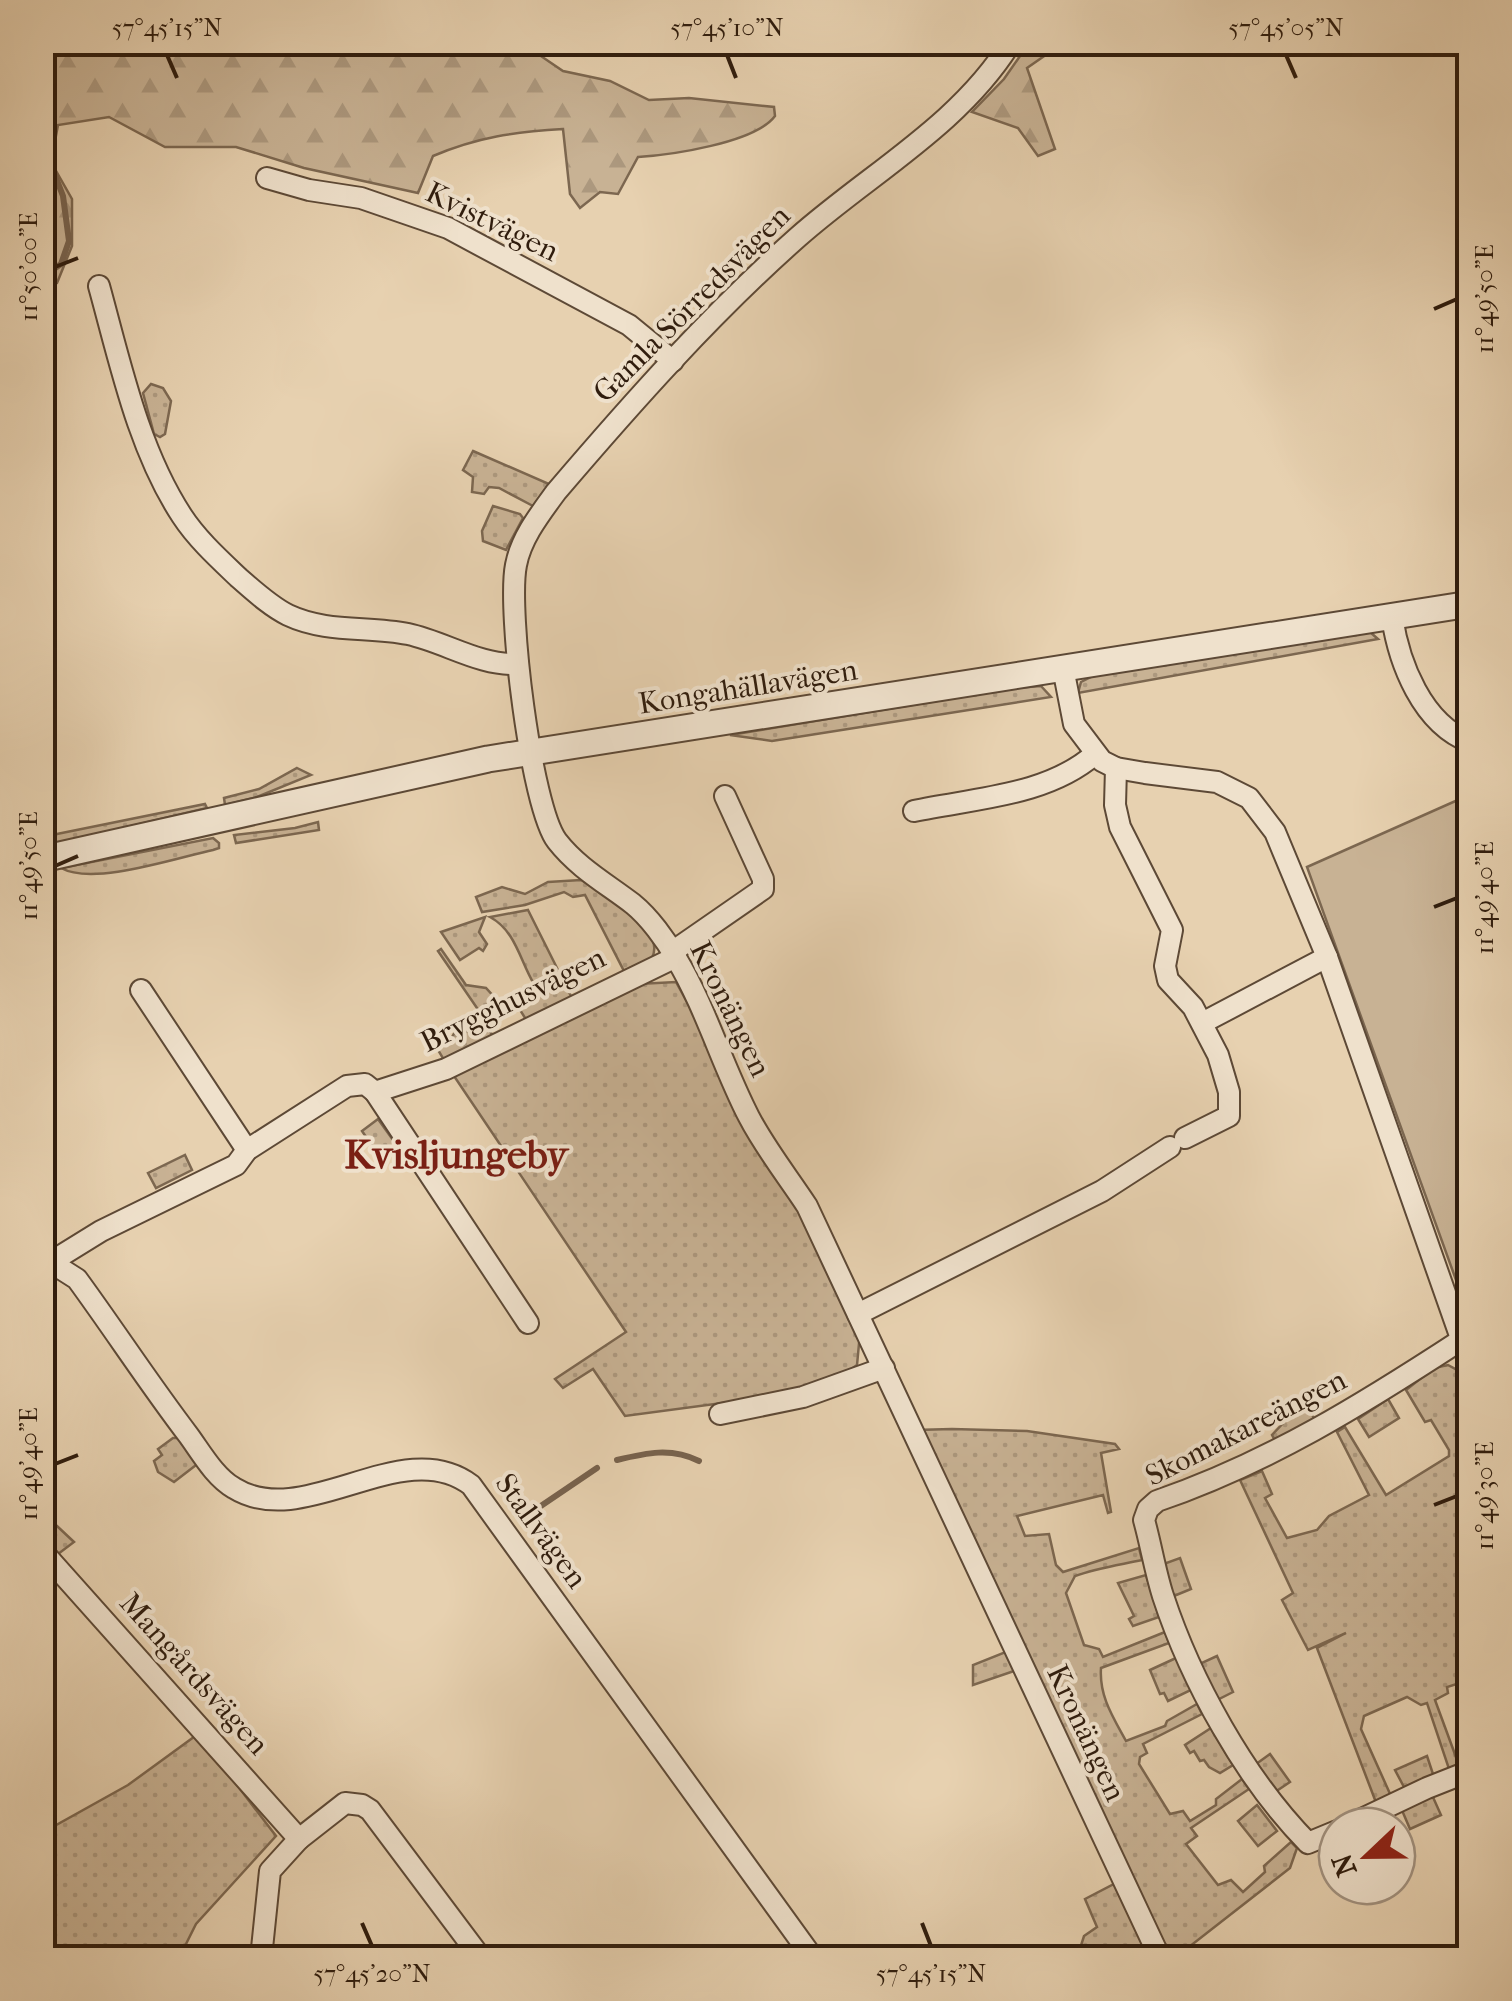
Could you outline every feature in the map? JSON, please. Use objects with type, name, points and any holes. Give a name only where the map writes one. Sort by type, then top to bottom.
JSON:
[{"type":"street","name":"Gamla Sörredsvägen","points":[[531,753],[518,664],[513,591],[526,538],[556,492],[672,361],[769,263],[964,104],[996,66],[1010,42]]},
{"type":"street","name":"Kvistvägen","points":[[267,178],[308,190],[360,198],[448,228],[628,325],[672,361]]},
{"type":"street","points":[[99,286],[144,436],[166,488],[191,528],[232,572],[286,614],[308,622],[337,629],[410,635],[496,664],[518,664]]},
{"type":"street","name":"Kongahällavägen","points":[[42,859],[488,759],[1470,604]]},
{"type":"street","points":[[1392,617],[1398,650],[1427,707],[1443,726],[1470,742]]},
{"type":"street","points":[[1063,668],[1074,724],[1095,754],[1116,768],[1217,782],[1250,798],[1275,832],[1327,957],[1470,1364]]},
{"type":"street","name":"Kronängen","points":[[531,753],[545,816],[555,838],[590,873],[637,908],[674,954],[750,1120],[807,1206],[1160,1958]]},
{"type":"street","points":[[914,811],[1040,785],[1073,772],[1095,754]]},
{"type":"street","points":[[858,1314],[1084,1201],[1229,1116],[1231,1108],[1218,1056],[1202,1023],[1168,980],[1165,966],[1172,930],[1120,826],[1115,805],[1116,768]]},
{"type":"street","name":"Brygghusvägen","points":[[44,1265],[236,1164],[247,1150],[347,1086],[365,1084],[375,1092],[446,1069],[674,954],[763,888],[764,879],[725,796]]},
{"type":"street","points":[[1202,1023],[1327,957]]},
{"type":"street","points":[[141,990],[247,1150]]},
{"type":"street","points":[[375,1092],[528,1324]]},
{"type":"street","name":"Stallvägen","points":[[44,1265],[55,1265],[77,1280],[179,1424],[232,1487],[258,1498],[294,1498],[361,1481],[430,1470],[458,1476],[471,1485],[812,1958]]},
{"type":"street","name":"Skomakareängen","points":[[1317,1839],[1308,1842],[1242,1757],[1192,1668],[1163,1596],[1144,1520],[1148,1508],[1157,1501],[1232,1474],[1318,1431],[1462,1340]]},
{"type":"street","points":[[720,1414],[788,1401],[884,1368]]},
{"type":"street","name":"Mangårdsvägen","points":[[42,1551],[299,1839]]},
{"type":"street","points":[[1389,1806],[1470,1772]]},
{"type":"street","points":[[260,1958],[270,1871],[299,1839],[344,1803],[370,1810],[482,1958]]},
{"type":"green space","points":[[42,43],[511,43],[538,54],[563,71],[610,81],[649,100],[689,98],[774,107],[775,116],[750,134],[731,140],[638,157],[618,194],[600,192],[580,208],[570,194],[563,129],[496,136],[433,156],[418,193],[304,168],[236,147],[165,147],[109,117],[58,125],[51,162],[72,199],[72,246],[57,283],[43,288]]},
{"type":"green space","points":[[1029,43],[1063,43],[1027,68],[1055,149],[1038,156],[1018,128],[972,112],[1004,79]]},
{"type":"green space","points":[[151,384],[163,388],[171,401],[165,434],[160,437],[154,434],[143,393]]},
{"type":"green space","points":[[473,451],[549,484],[533,506],[499,488],[489,487],[484,494],[472,492],[473,477],[463,470]]},
{"type":"green space","points":[[493,506],[523,518],[506,550],[483,541],[482,531]]},
{"type":"green space","points":[[1370,632],[1378,639],[1078,693],[1081,682],[1093,676]]},
{"type":"green space","points":[[1041,686],[1051,697],[772,741],[730,735],[1015,688]]},
{"type":"green space","points":[[297,768],[311,775],[225,805],[224,798],[259,789]]},
{"type":"green space","points":[[1469,795],[1469,1316],[1307,867]]},
{"type":"green space","points":[[205,804],[207,808],[43,847],[42,837]]},
{"type":"green space","points":[[318,822],[319,830],[236,843],[234,835],[295,828]]},
{"type":"green space","points":[[213,838],[219,848],[135,869],[93,874],[61,868]]},
{"type":"green space","points":[[581,880],[618,902],[642,923],[654,947],[652,958],[624,971],[585,895],[573,897],[564,892],[525,905],[482,912],[476,897],[502,887],[525,894],[548,882]]},
{"type":"green space","points":[[528,910],[558,970],[534,984],[512,938],[490,917]]},
{"type":"green space","points":[[485,917],[479,932],[487,944],[483,951],[479,948],[460,960],[441,932]]},
{"type":"green space","points":[[441,949],[466,985],[486,988],[496,999],[479,1011],[438,951]]},
{"type":"green space","points":[[560,975],[572,998],[527,1021],[515,1002]]},
{"type":"green space","points":[[676,982],[801,1209],[860,1333],[857,1365],[830,1384],[760,1398],[625,1416],[593,1369],[563,1388],[555,1379],[626,1332],[454,1076],[638,984]]},
{"type":"green space","points":[[475,1016],[494,1037],[444,1060],[435,1045],[451,1039],[457,1028],[461,1035],[479,1024]]},
{"type":"green space","points":[[378,1119],[398,1147],[373,1147],[362,1131]]},
{"type":"green space","points":[[185,1155],[192,1170],[156,1188],[148,1173]]},
{"type":"green space","points":[[1448,1365],[1457,1370],[1470,1400],[1469,1680],[1447,1687],[1448,1693],[1435,1700],[1460,1768],[1449,1769],[1427,1703],[1421,1705],[1407,1697],[1364,1716],[1361,1729],[1391,1796],[1377,1805],[1317,1648],[1346,1633],[1308,1650],[1282,1600],[1293,1593],[1240,1480],[1262,1471],[1272,1494],[1265,1498],[1287,1538],[1317,1530],[1329,1516],[1369,1495],[1337,1432],[1345,1427],[1386,1495],[1449,1456],[1431,1420],[1425,1422],[1406,1390],[1434,1368]]},
{"type":"green space","points":[[1388,1399],[1399,1418],[1369,1437],[1358,1419]]},
{"type":"green space","points":[[1311,1412],[1317,1425],[1277,1444],[1272,1435],[1288,1418]]},
{"type":"green space","points":[[916,1430],[1027,1431],[1115,1444],[1119,1449],[1101,1453],[1111,1512],[1108,1513],[1103,1495],[1017,1516],[1025,1536],[1049,1534],[1056,1565],[1063,1572],[1139,1548],[1142,1560],[1075,1576],[1066,1593],[1084,1645],[1099,1649],[1103,1657],[1165,1632],[1169,1643],[1101,1668],[1101,1678],[1108,1706],[1126,1741],[1165,1726],[1197,1704],[1202,1714],[1143,1744],[1147,1753],[1140,1757],[1139,1764],[1170,1814],[1183,1811],[1190,1821],[1216,1805],[1216,1799],[1242,1779],[1249,1789],[1191,1828],[1197,1836],[1186,1844],[1218,1885],[1231,1880],[1243,1892],[1291,1842],[1297,1848],[1290,1868],[1176,1956],[1149,1927]]},
{"type":"green space","points":[[173,1438],[182,1438],[200,1462],[174,1482],[158,1472],[154,1461],[162,1455],[158,1449]]},
{"type":"green space","points":[[48,1523],[74,1542],[58,1554],[43,1534],[43,1526]]},
{"type":"green space","points":[[1180,1558],[1191,1589],[1169,1598],[1158,1566]]},
{"type":"green space","points":[[1146,1575],[1159,1617],[1133,1626],[1129,1619],[1134,1616],[1118,1583]]},
{"type":"green space","points":[[1008,1651],[1017,1670],[973,1685],[973,1665]]},
{"type":"green space","points":[[1217,1656],[1233,1692],[1213,1702],[1195,1666]]},
{"type":"green space","points":[[1176,1658],[1191,1690],[1168,1701],[1164,1693],[1160,1694],[1150,1670]]},
{"type":"green space","points":[[1211,1728],[1233,1765],[1220,1773],[1200,1761],[1194,1751],[1190,1753],[1185,1745]]},
{"type":"green space","points":[[198,1734],[276,1836],[196,1924],[179,1958],[43,1958],[42,1833],[128,1785]]},
{"type":"green space","points":[[1270,1754],[1290,1782],[1272,1794],[1252,1767]]},
{"type":"green space","points":[[1427,1756],[1434,1777],[1405,1789],[1395,1770]]},
{"type":"green space","points":[[1432,1795],[1441,1815],[1417,1826],[1417,1806],[1406,1806]]},
{"type":"green space","points":[[1257,1805],[1277,1831],[1258,1846],[1238,1821]]},
{"type":"green space","points":[[1114,1884],[1150,1958],[1096,1958],[1093,1953],[1077,1958],[1084,1936],[1097,1927],[1085,1899]]},
{"type":"waterway","points":[[42,99],[46,106],[46,152],[63,196],[69,241],[61,264],[42,277]]},
{"type":"waterway","points":[[617,1460],[668,1453],[699,1461]]},
{"type":"waterway","points":[[529,1514],[597,1468]]},
{"type":"district","name":"Kvisljungeby","points":[[456,1155]]}]
